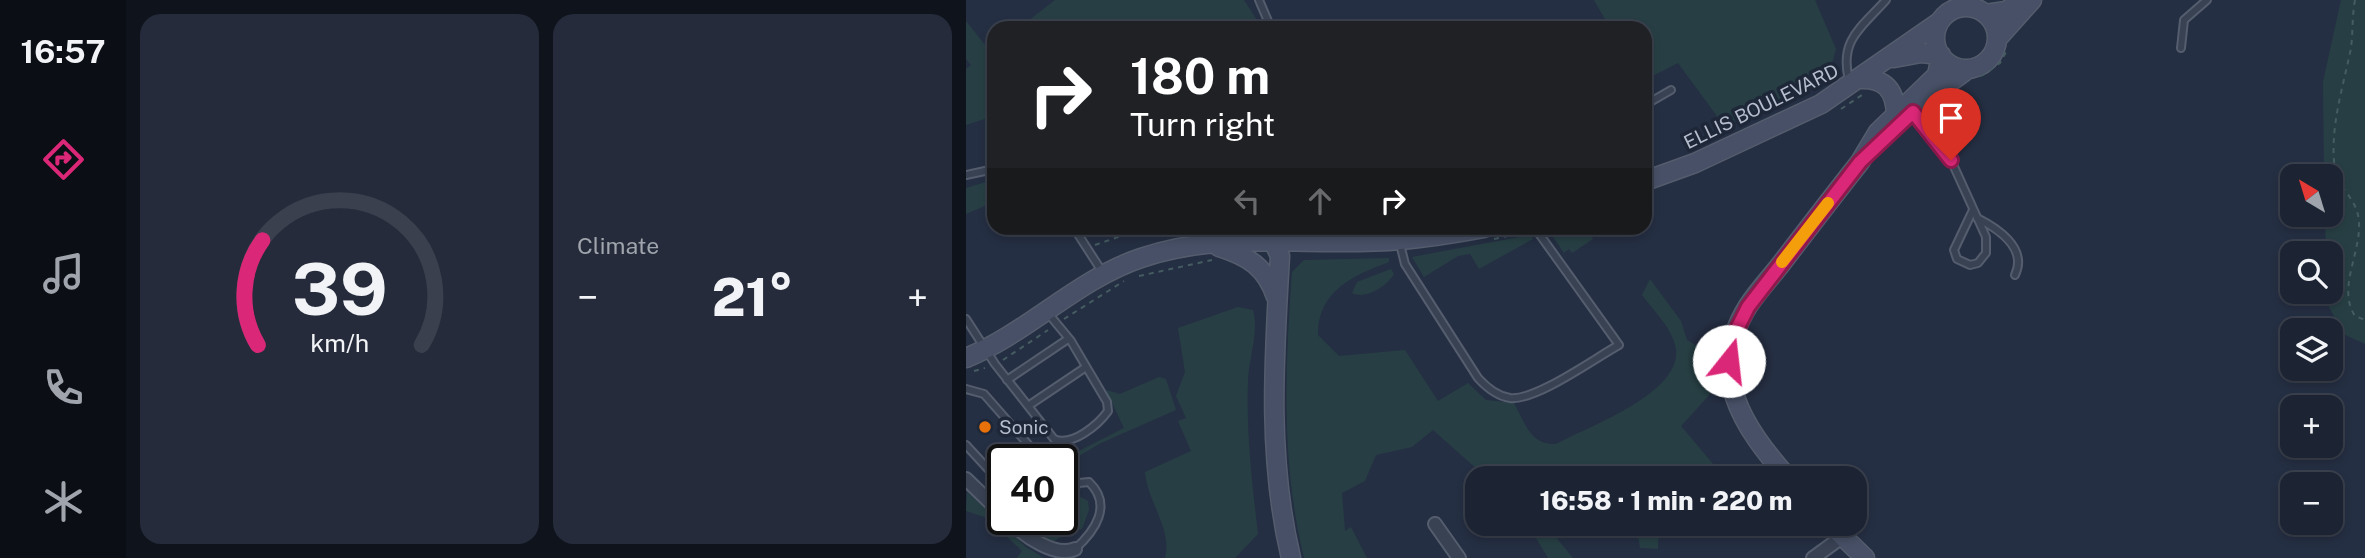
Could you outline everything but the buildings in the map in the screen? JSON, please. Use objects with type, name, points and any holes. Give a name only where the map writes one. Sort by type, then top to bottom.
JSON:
[{"type":"main road","points":[[1968,69],[1946,61],[1941,55],[1934,33],[1946,12],[1970,6],[2006,11],[2023,0]]},
{"type":"main road","points":[[1998,38],[2032,0]]},
{"type":"main road","points":[[1905,110],[1993,56],[1998,38],[1997,29],[1979,8]]},
{"type":"main road","name":"ELLIS BOULEVARD","points":[[1652,178],[1695,163],[1821,104],[1890,59],[1946,12]]},
{"type":"main road","name":"ELLIS BOULEVARD","points":[[1890,59],[1921,53],[1941,55]]},
{"type":"main road","points":[[1779,466],[1741,416],[1730,376],[1729,361],[1734,335],[1748,307],[1860,162],[1867,146],[1937,75],[1941,55]]},
{"type":"main road","points":[[1855,82],[1876,78],[1886,85],[1905,110]]},
{"type":"main road","points":[[966,358],[990,357],[1051,317],[1104,273],[1142,257],[1188,246],[1265,235]]},
{"type":"main road","points":[[1272,235],[1280,256],[1275,460],[1291,558]]},
{"type":"main road","points":[[1188,246],[1220,247],[1255,263],[1265,272],[1273,289],[1277,315]]},
{"type":"main road","points":[[1841,536],[1865,558]]},
{"type":"street","points":[[966,479],[987,500]]},
{"type":"street","points":[[1435,524],[1459,558]]},
{"type":"street","points":[[1032,535],[1059,556],[1068,555],[1075,549]]},
{"type":"street","points":[[1813,558],[1830,536]]},
{"type":"lane","points":[[1259,0],[1268,21]]},
{"type":"lane","points":[[1855,82],[1844,61],[1848,42],[1886,0]]},
{"type":"lane","points":[[2181,48],[2184,20],[2207,0]]},
{"type":"lane","points":[[1652,101],[1671,90]]},
{"type":"lane","points":[[1905,110],[1951,160],[1977,218],[1988,245],[1983,259],[1970,265],[1957,259],[1955,250],[1973,210]]},
{"type":"lane","points":[[966,175],[987,170]]},
{"type":"lane","points":[[1977,218],[1996,227],[2011,243],[2018,261],[2015,275]]},
{"type":"lane","points":[[1078,235],[1104,273]]},
{"type":"lane","points":[[1398,235],[1405,264],[1478,378],[1499,395],[1520,398],[1619,345],[1540,235]]},
{"type":"lane","points":[[966,319],[990,357],[1054,439],[1070,441],[1108,411],[1107,402],[1069,339],[1051,317]]},
{"type":"lane","points":[[1007,380],[1069,339]]},
{"type":"lane","points":[[1028,406],[1086,367]]},
{"type":"lane","points":[[966,389],[984,394],[1027,444]]},
{"type":"lane","points":[[966,445],[987,466]]},
{"type":"lane","points":[[1075,549],[1094,532],[1102,507],[1101,496],[1089,482],[1078,484]]},
{"type":"lane","points":[[984,497],[987,494]]},
{"type":"path","points":[[2355,0],[2351,46],[2338,104],[2334,149],[2335,173],[2356,205],[2359,223],[2348,298],[2355,316],[2365,320]]},
{"type":"path","points":[[1087,248],[1123,235]]},
{"type":"path","points":[[1136,277],[1215,260]]},
{"type":"path","points":[[967,372],[990,357],[1016,354],[1051,317],[1128,278]]},
{"type":"green space","points":[[1055,0],[1244,0],[1258,21],[1028,21]]},
{"type":"green space","points":[[1594,0],[1815,0],[1836,49],[1828,77],[1725,127],[1678,63],[1652,76],[1652,21],[1606,21]]},
{"type":"green space","points":[[2341,0],[2365,0],[2365,344],[2343,334],[2343,318],[2335,318],[2328,304],[2343,304],[2343,241],[2326,241],[2325,228],[2343,228],[2343,164],[2324,164],[2323,82]]},
{"type":"green space","points":[[966,21],[987,47],[987,118],[966,125],[966,69],[971,65],[966,59]]},
{"type":"green space","points":[[987,182],[987,205],[966,214],[966,188]]},
{"type":"green space","points":[[1530,235],[1533,239],[1479,269],[1470,254],[1458,256],[1424,277],[1412,257]]},
{"type":"green space","points":[[1552,235],[1590,235],[1593,239],[1572,253],[1569,249],[1564,253]]},
{"type":"green space","points":[[1389,258],[1389,262],[1351,279],[1340,287],[1324,307],[1319,320],[1318,335],[1339,356],[1405,350],[1438,401],[1468,383],[1486,400],[1514,403],[1534,437],[1556,444],[1630,407],[1664,380],[1674,365],[1676,349],[1671,334],[1642,295],[1650,279],[1681,321],[1687,340],[1712,355],[1714,390],[1681,426],[1715,466],[1474,466],[1433,430],[1412,447],[1376,455],[1365,481],[1342,493],[1345,531],[1351,527],[1367,558],[1304,558],[1291,487],[1287,380],[1292,272],[1304,260]]},
{"type":"green space","points":[[1391,269],[1394,274],[1381,287],[1363,295],[1352,293],[1357,282]]},
{"type":"green space","points":[[1238,307],[1253,310],[1255,319],[1248,380],[1248,418],[1258,534],[1235,558],[1165,558],[1166,537],[1145,472],[1191,451],[1178,421],[1186,418],[1176,396],[1185,372],[1178,328]]},
{"type":"green space","points":[[1159,377],[1166,379],[1176,410],[1101,443],[1078,457],[1078,451],[1124,428],[1106,390],[1120,394]]},
{"type":"green space","points":[[967,492],[987,511],[987,518],[966,511]]},
{"type":"green space","points":[[1078,497],[1088,501],[1089,510],[1082,529],[1078,530]]},
{"type":"green space","points":[[1005,535],[1013,535],[1044,558],[1017,558],[1022,551]]},
{"type":"green space","points":[[1041,535],[1063,535],[1053,542]]},
{"type":"green space","points":[[1535,536],[1555,536],[1573,558],[1548,558]]},
{"type":"green space","points":[[1638,536],[1658,536],[1658,549],[1640,548]]},
{"type":"slow traffic","points":[[1782,262],[1828,203]]},
{"type":"place","name":"Sonic","points":[[985,427]]},
{"type":"route","points":[[1729,361],[1734,335],[1748,307],[1860,162],[1913,112],[1951,160]]}]
